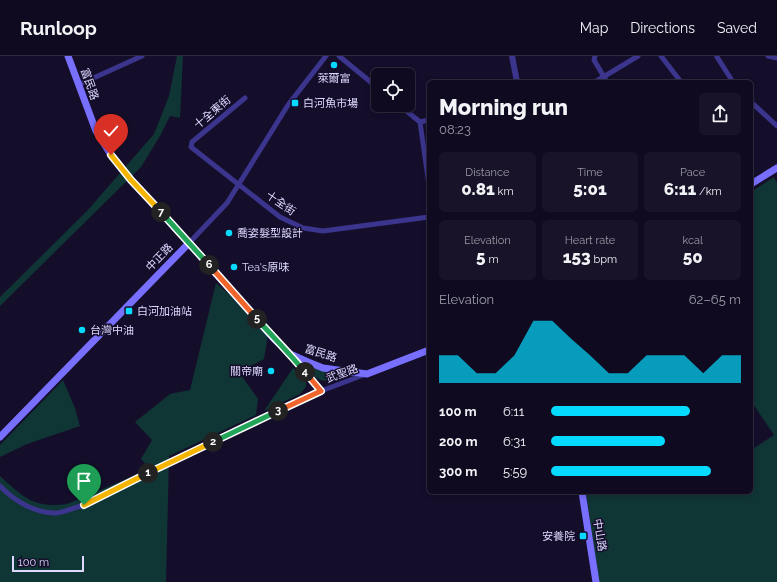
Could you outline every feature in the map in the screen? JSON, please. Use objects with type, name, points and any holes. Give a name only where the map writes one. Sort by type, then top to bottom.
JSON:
[{"type":"main road","name":"富民路","points":[[68,56],[96,131],[111,155],[131,180],[274,339],[290,354],[323,368],[367,374],[427,351]]},
{"type":"main road","points":[[753,183],[777,168]]},
{"type":"main road","name":"中正路","points":[[0,437],[189,243]]},
{"type":"main road","name":"中山路","points":[[582,494],[596,582]]},
{"type":"street","points":[[78,85],[142,56]]},
{"type":"street","name":"中正路","points":[[189,243],[227,203],[288,105],[326,56]]},
{"type":"street","points":[[339,56],[371,82]]},
{"type":"street","points":[[512,56],[517,80]]},
{"type":"street","points":[[595,56],[594,60],[606,80]]},
{"type":"street","points":[[599,80],[638,56]]},
{"type":"street","points":[[661,56],[679,80]]},
{"type":"street","points":[[768,56],[777,58]]},
{"type":"street","points":[[717,57],[732,80]]},
{"type":"street","name":"十全東街","points":[[192,142],[245,98]]},
{"type":"street","points":[[753,104],[777,126]]},
{"type":"street","points":[[408,112],[420,122],[427,171]]},
{"type":"street","points":[[420,122],[427,120]]},
{"type":"street","name":"十全街","points":[[192,142],[191,147],[288,222],[310,229],[323,231],[427,218]]},
{"type":"street","points":[[290,354],[321,391]]},
{"type":"street","name":"武聖路","points":[[0,486],[5,492],[26,507],[54,513],[84,505],[321,391],[367,374]]},
{"type":"green space","points":[[177,56],[183,56],[180,118],[170,116],[141,167],[0,306],[0,297],[87,211],[154,134],[169,96]]},
{"type":"green space","points":[[774,177],[777,183],[777,582],[599,582],[586,494],[753,494],[753,449],[774,435],[753,404],[753,191]]},
{"type":"green space","points":[[216,283],[250,312],[268,335],[264,359],[239,372],[258,399],[256,415],[169,456],[166,582],[0,582],[0,476],[15,490],[29,499],[46,505],[56,505],[67,504],[150,469],[141,459],[152,440],[135,422],[170,394],[190,390]]},
{"type":"green space","points":[[309,366],[336,374],[335,379],[326,381],[320,380],[311,373],[308,369]]},
{"type":"green space","points":[[293,368],[306,381],[306,387],[300,394],[264,411]]},
{"type":"green space","points":[[63,380],[75,408],[80,426],[27,444],[0,457],[0,445]]},
{"type":"place","name":"萊爾富","points":[[334,65]]},
{"type":"place","name":"白河魚市場","points":[[295,103]]},
{"type":"place","name":"喬姿髮型設計","points":[[229,233]]},
{"type":"place","name":"Tea's原味","points":[[234,267]]},
{"type":"place","name":"白河加油站","points":[[129,311]]},
{"type":"place","name":"台灣中油","points":[[82,330]]},
{"type":"place","name":"關帝廟","points":[[271,371]]},
{"type":"place","name":"安養院","points":[[583,536]]},
{"type":"route","points":[[84,505],[321,391],[290,354],[274,339],[131,180],[111,155]]}]
